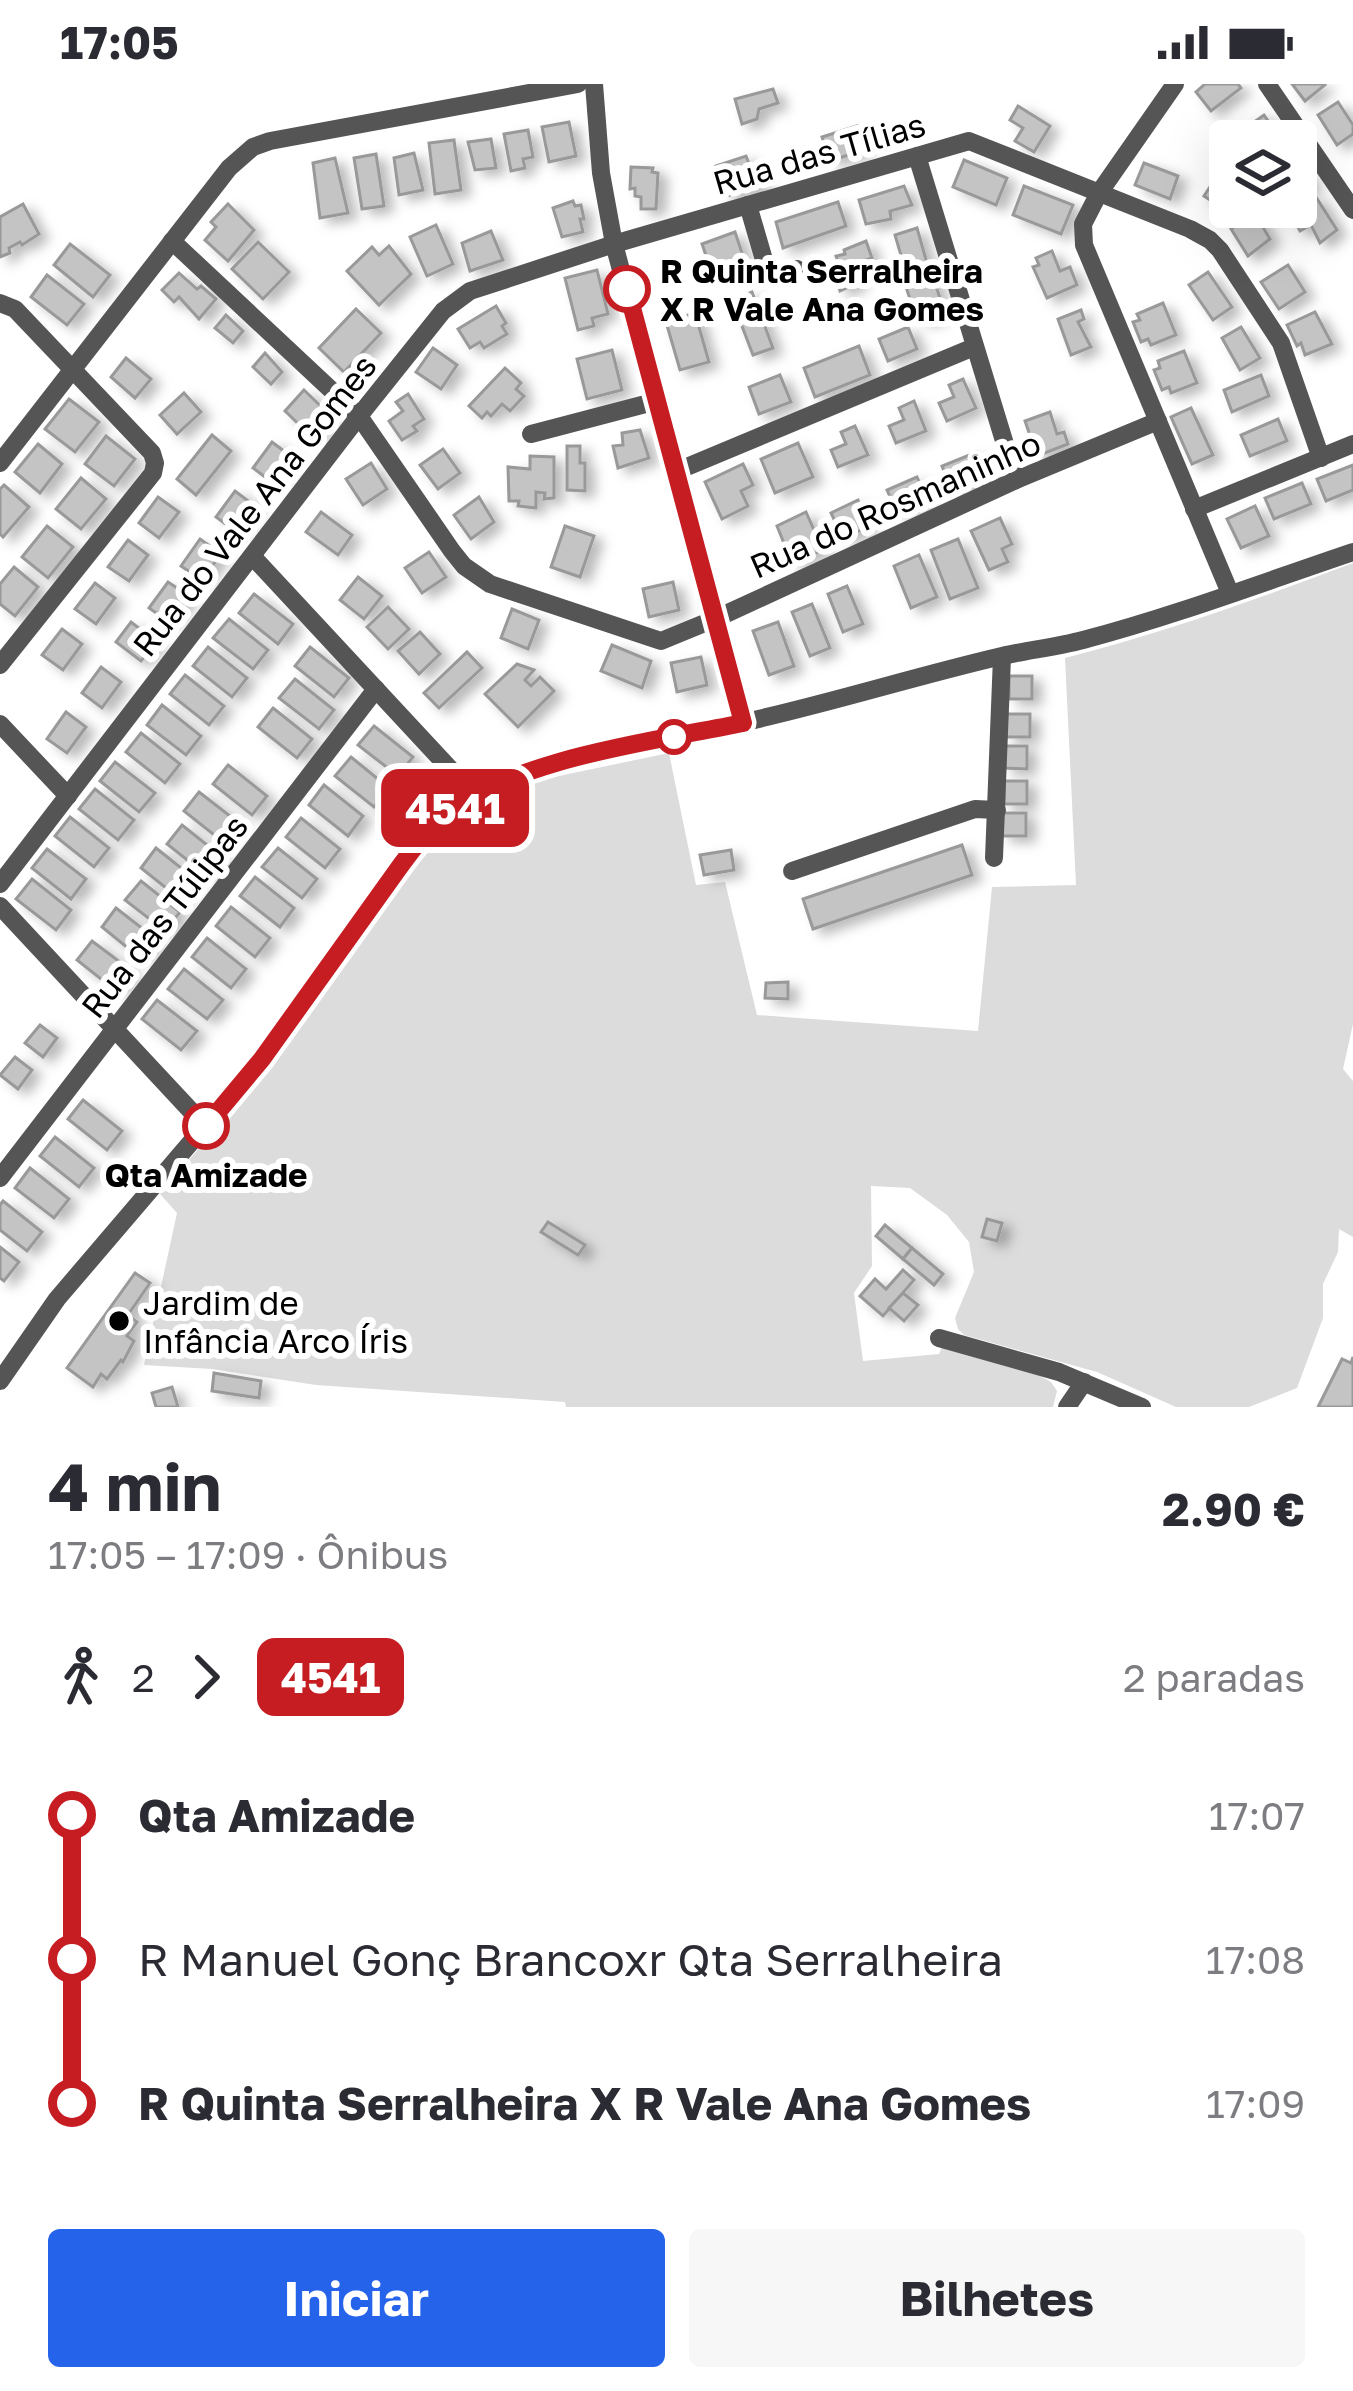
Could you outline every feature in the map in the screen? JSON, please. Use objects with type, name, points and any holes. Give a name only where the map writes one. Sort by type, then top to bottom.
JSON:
[{"type":"street","points":[[0,463],[229,168],[253,147],[578,84]]},
{"type":"street","points":[[594,84],[601,173],[614,244],[743,723]]},
{"type":"street","points":[[1175,84],[1099,193],[1083,224],[1084,244],[1230,593]]},
{"type":"street","points":[[1268,84],[1353,210]]},
{"type":"street","name":"Rua das Tílias","points":[[614,244],[969,141],[1210,240],[1281,343],[1321,458]]},
{"type":"street","points":[[917,156],[1016,480]]},
{"type":"street","points":[[748,205],[769,277],[797,269]]},
{"type":"street","name":"Rua do Rosmaninho","points":[[172,241],[359,416],[464,566],[490,584],[661,641],[1158,421]]},
{"type":"street","name":"Rua do Vale Ana Gomes","points":[[0,884],[443,311],[470,291],[614,244]]},
{"type":"street","points":[[0,303],[15,309],[73,369],[152,453],[154,463],[153,472],[0,665]]},
{"type":"street","points":[[676,471],[974,346]]},
{"type":"street","points":[[531,434],[657,401]]},
{"type":"street","points":[[1194,509],[1353,444]]},
{"type":"street","points":[[0,1381],[57,1299],[262,1059],[422,838],[470,799],[564,761],[1081,641],[1353,552]]},
{"type":"street","points":[[251,556],[451,769],[470,799]]},
{"type":"street","points":[[994,858],[1002,656]]},
{"type":"street","name":"Rua das Túlipas","points":[[0,1178],[376,689]]},
{"type":"street","points":[[0,724],[68,796]]},
{"type":"street","points":[[792,871],[974,809],[997,810]]},
{"type":"street","points":[[0,906],[206,1126]]},
{"type":"street","points":[[939,1338],[1084,1382],[1142,1407]]},
{"type":"street","points":[[1067,1407],[1084,1382]]},
{"type":"shaded area","points":[[1353,563],[1353,1024],[1343,1069],[1353,1081],[1353,1237],[1339,1229],[1338,1252],[1323,1284],[1323,1318],[1297,1388],[1249,1407],[1176,1407],[1097,1372],[964,1335],[955,1318],[974,1272],[969,1242],[947,1215],[910,1188],[871,1186],[872,1266],[854,1293],[863,1361],[939,1354],[942,1347],[1040,1376],[1057,1391],[1053,1407],[566,1407],[565,1402],[316,1385],[212,1369],[144,1365],[177,1213],[160,1194],[339,974],[421,854],[467,814],[525,783],[669,753],[696,885],[725,882],[757,1015],[978,1031],[992,887],[1076,885],[1065,658],[1210,615]]},
{"type":"building","points":[[1205,84],[1238,84],[1241,88],[1211,111],[1196,92]]},
{"type":"building","points":[[1292,84],[1324,84],[1325,85],[1305,101]]},
{"type":"building","points":[[773,89],[778,103],[759,109],[757,119],[742,124],[735,99]]},
{"type":"building","points":[[1338,102],[1353,125],[1353,134],[1337,145],[1318,115]]},
{"type":"building","points":[[1018,106],[1050,126],[1034,152],[1015,141],[1023,128],[1010,120]]},
{"type":"building","points":[[569,122],[576,156],[549,162],[542,127]]},
{"type":"building","points":[[857,126],[864,150],[830,161],[822,137]]},
{"type":"building","points":[[528,130],[533,157],[523,159],[525,168],[511,171],[504,134]]},
{"type":"building","points":[[491,139],[496,168],[475,170],[468,142]]},
{"type":"building","points":[[454,140],[461,190],[435,194],[429,143]]},
{"type":"building","points":[[414,153],[423,190],[399,195],[394,158]]},
{"type":"building","points":[[376,154],[384,206],[362,209],[354,158]]},
{"type":"building","points":[[746,156],[750,166],[746,171],[760,178],[763,186],[727,196],[716,166]]},
{"type":"building","points":[[335,158],[348,213],[320,218],[313,163]]},
{"type":"building","points":[[964,160],[1007,178],[996,205],[953,187]]},
{"type":"building","points":[[1144,163],[1178,176],[1170,199],[1135,185]]},
{"type":"building","points":[[631,167],[653,168],[658,173],[656,209],[641,209],[641,197],[635,196],[635,188],[630,189]]},
{"type":"building","points":[[904,186],[912,205],[890,211],[891,219],[866,224],[859,200]]},
{"type":"building","points":[[1024,186],[1073,205],[1061,234],[1013,215]]},
{"type":"building","points":[[1317,199],[1337,230],[1320,243],[1312,228],[1317,228]]},
{"type":"building","points":[[573,201],[581,205],[583,232],[562,237],[553,208]]},
{"type":"building","points":[[838,202],[846,226],[783,248],[776,222]]},
{"type":"building","points":[[23,204],[39,234],[0,257],[0,217]]},
{"type":"building","points":[[228,204],[254,230],[228,261],[205,240],[216,227],[211,222]]},
{"type":"building","points":[[436,225],[453,264],[427,276],[410,237]]},
{"type":"building","points":[[917,228],[927,263],[905,269],[895,235]]},
{"type":"building","points":[[1263,228],[1270,239],[1248,256],[1231,229]]},
{"type":"building","points":[[491,231],[503,260],[470,271],[462,243]]},
{"type":"building","points":[[735,232],[745,262],[712,273],[702,244]]},
{"type":"building","points":[[866,241],[872,258],[857,263],[853,271],[858,283],[840,291],[836,256]]},
{"type":"building","points":[[258,242],[289,272],[263,299],[232,269]]},
{"type":"building","points":[[70,244],[110,275],[93,297],[54,265]]},
{"type":"building","points":[[389,246],[411,274],[379,305],[347,271],[372,247],[379,255]]},
{"type":"building","points":[[1052,251],[1060,271],[1070,267],[1077,285],[1047,298],[1033,267],[1039,265],[1036,258]]},
{"type":"building","points":[[1288,265],[1305,292],[1279,309],[1261,282]]},
{"type":"building","points":[[597,270],[608,314],[592,318],[594,326],[578,330],[565,278]]},
{"type":"building","points":[[1208,272],[1232,307],[1213,320],[1189,285]]},
{"type":"building","points":[[179,273],[216,299],[199,319],[179,297],[174,302],[162,290]]},
{"type":"building","points":[[47,275],[84,304],[67,325],[31,297]]},
{"type":"building","points":[[933,277],[940,298],[932,301],[937,317],[921,320],[906,287]]},
{"type":"building","points":[[752,292],[773,348],[753,355],[732,300]]},
{"type":"building","points":[[1163,303],[1176,335],[1151,345],[1148,339],[1141,342],[1133,322],[1140,320],[1137,314]]},
{"type":"building","points":[[496,306],[507,334],[484,348],[480,342],[470,348],[458,329]]},
{"type":"building","points":[[356,309],[381,333],[344,372],[319,348]]},
{"type":"building","points":[[1081,310],[1084,319],[1078,322],[1091,347],[1071,355],[1058,319]]},
{"type":"building","points":[[1315,312],[1332,344],[1305,355],[1287,325]]},
{"type":"building","points":[[695,313],[709,362],[680,370],[666,322]]},
{"type":"building","points":[[226,315],[243,331],[233,343],[215,328]]},
{"type":"building","points":[[908,327],[917,349],[888,361],[879,339]]},
{"type":"building","points":[[1241,327],[1260,358],[1240,370],[1222,338]]},
{"type":"building","points":[[859,346],[870,375],[815,397],[804,368]]},
{"type":"building","points":[[433,348],[457,365],[441,389],[416,372]]},
{"type":"building","points":[[612,350],[622,390],[587,399],[577,359]]},
{"type":"building","points":[[1184,351],[1197,383],[1171,393],[1169,387],[1162,390],[1154,370],[1160,368],[1158,361]]},
{"type":"building","points":[[265,353],[282,372],[271,384],[253,367]]},
{"type":"building","points":[[126,358],[151,379],[135,398],[111,377]]},
{"type":"building","points":[[505,368],[521,383],[516,389],[524,396],[510,411],[502,404],[482,418],[469,406]]},
{"type":"building","points":[[780,375],[791,402],[759,414],[749,387]]},
{"type":"building","points":[[1261,375],[1269,396],[1232,412],[1224,390]]},
{"type":"building","points":[[963,379],[976,408],[947,421],[939,403],[954,397],[949,385]]},
{"type":"building","points":[[304,390],[331,416],[313,438],[285,411]]},
{"type":"building","points":[[184,393],[201,412],[177,434],[160,415]]},
{"type":"building","points":[[408,394],[424,419],[413,426],[417,431],[402,440],[389,421],[403,411],[396,402]]},
{"type":"building","points":[[69,399],[99,422],[75,452],[45,429]]},
{"type":"building","points":[[914,401],[926,431],[896,443],[889,426],[904,420],[899,408]]},
{"type":"building","points":[[1191,408],[1213,455],[1192,464],[1171,417]]},
{"type":"building","points":[[1050,412],[1057,434],[1064,432],[1068,444],[1037,456],[1025,421]]},
{"type":"building","points":[[1278,419],[1287,441],[1250,456],[1241,435]]},
{"type":"building","points":[[855,426],[868,455],[838,467],[831,450],[846,444],[841,432]]},
{"type":"building","points":[[640,430],[649,458],[618,468],[613,446],[623,445],[622,433]]},
{"type":"building","points":[[212,435],[231,451],[196,495],[177,479]]},
{"type":"building","points":[[106,436],[135,459],[114,486],[85,464]]},
{"type":"building","points":[[272,442],[292,457],[273,483],[253,468]]},
{"type":"building","points":[[798,443],[813,477],[775,493],[761,459]]},
{"type":"building","points":[[38,444],[62,464],[40,493],[15,472]]},
{"type":"building","points":[[567,446],[580,446],[585,491],[567,490]]},
{"type":"building","points":[[443,449],[460,473],[438,489],[420,465]]},
{"type":"building","points":[[977,452],[987,477],[952,491],[942,466]]},
{"type":"building","points":[[530,456],[554,457],[554,498],[544,499],[545,493],[536,492],[536,508],[509,501],[508,467],[530,469]]},
{"type":"building","points":[[371,463],[387,489],[363,505],[346,479]]},
{"type":"building","points":[[743,464],[753,485],[741,491],[748,506],[722,519],[705,482]]},
{"type":"building","points":[[1353,465],[1353,490],[1326,501],[1317,479]]},
{"type":"building","points":[[917,477],[927,499],[897,512],[887,490]]},
{"type":"building","points":[[81,478],[106,499],[81,529],[56,509]]},
{"type":"building","points":[[1302,483],[1311,504],[1274,519],[1265,498]]},
{"type":"building","points":[[4,485],[29,507],[3,537],[0,489]]},
{"type":"building","points":[[235,491],[255,506],[236,532],[216,517]]},
{"type":"building","points":[[158,497],[179,512],[159,538],[139,523]]},
{"type":"building","points":[[479,497],[494,522],[471,539],[454,515]]},
{"type":"building","points":[[858,500],[869,526],[843,539],[831,513]]},
{"type":"building","points":[[1255,506],[1269,536],[1241,548],[1227,519]]},
{"type":"building","points":[[321,512],[352,535],[338,555],[306,532]]},
{"type":"building","points":[[806,512],[823,550],[792,563],[777,526]]},
{"type":"building","points":[[1000,518],[1012,544],[1002,549],[1008,562],[989,570],[971,531]]},
{"type":"building","points":[[47,526],[73,547],[48,578],[22,557]]},
{"type":"building","points":[[565,526],[594,536],[580,577],[551,567]]},
{"type":"building","points":[[200,539],[221,554],[202,580],[181,566]]},
{"type":"building","points":[[958,539],[978,588],[950,599],[931,550]]},
{"type":"building","points":[[128,540],[148,555],[129,581],[108,567]]},
{"type":"building","points":[[429,552],[446,577],[422,593],[405,568]]},
{"type":"building","points":[[919,555],[937,597],[911,608],[894,566]]},
{"type":"building","points":[[14,567],[38,587],[15,616],[0,604],[0,584]]},
{"type":"building","points":[[358,577],[382,596],[364,619],[340,600]]},
{"type":"building","points":[[168,582],[189,596],[169,622],[149,608]]},
{"type":"building","points":[[673,582],[679,610],[649,617],[643,589]]},
{"type":"building","points":[[95,583],[115,598],[96,624],[75,609]]},
{"type":"building","points":[[847,586],[863,624],[843,632],[828,594]]},
{"type":"building","points":[[254,594],[293,624],[278,644],[239,613]]},
{"type":"building","points":[[812,604],[830,648],[810,656],[792,612]]},
{"type":"building","points":[[388,607],[409,629],[388,649],[367,627]]},
{"type":"building","points":[[512,609],[539,620],[528,649],[501,638]]},
{"type":"building","points":[[229,619],[268,650],[253,669],[213,638]]},
{"type":"building","points":[[131,622],[157,642],[141,661],[116,642]]},
{"type":"building","points":[[778,622],[794,666],[769,675],[753,631]]},
{"type":"building","points":[[62,629],[82,644],[63,670],[42,655]]},
{"type":"building","points":[[420,632],[440,654],[419,674],[398,651]]},
{"type":"building","points":[[612,645],[651,661],[642,688],[601,671]]},
{"type":"building","points":[[208,647],[247,678],[232,697],[193,666]]},
{"type":"building","points":[[310,647],[349,678],[334,697],[295,666]]},
{"type":"building","points":[[467,652],[482,668],[439,708],[424,693]]},
{"type":"building","points":[[701,657],[707,685],[677,692],[671,663]]},
{"type":"building","points":[[517,664],[534,670],[525,680],[531,686],[540,677],[554,691],[518,727],[485,694]]},
{"type":"building","points":[[101,667],[121,682],[102,708],[82,693]]},
{"type":"building","points":[[185,675],[224,706],[209,725],[170,694]]},
{"type":"building","points":[[1009,676],[1032,676],[1032,699],[1009,699]]},
{"type":"building","points":[[295,679],[334,710],[319,729],[279,698]]},
{"type":"building","points":[[162,705],[201,736],[186,755],[147,725]]},
{"type":"building","points":[[273,708],[312,739],[297,758],[258,727]]},
{"type":"building","points":[[66,712],[86,727],[67,753],[47,739]]},
{"type":"building","points":[[1006,714],[1030,714],[1030,737],[1006,737]]},
{"type":"building","points":[[374,726],[413,757],[398,776],[358,745]]},
{"type":"building","points":[[141,733],[180,764],[165,783],[126,752]]},
{"type":"building","points":[[1004,746],[1027,746],[1027,769],[1004,768]]},
{"type":"building","points":[[351,757],[389,788],[374,807],[335,776]]},
{"type":"building","points":[[115,762],[155,793],[139,812],[100,781]]},
{"type":"building","points":[[228,765],[267,796],[252,815],[213,784]]},
{"type":"building","points":[[1004,781],[1027,781],[1027,804],[1004,804]]},
{"type":"building","points":[[324,785],[363,816],[348,836],[309,805]]},
{"type":"building","points":[[95,789],[134,820],[118,840],[79,809]]},
{"type":"building","points":[[199,792],[239,823],[223,842],[184,811]]},
{"type":"building","points":[[1003,813],[1026,813],[1026,836],[1002,836]]},
{"type":"building","points":[[70,817],[109,848],[94,867],[55,836]]},
{"type":"building","points":[[301,818],[340,849],[325,868],[286,837]]},
{"type":"building","points":[[182,825],[221,856],[206,875],[167,844]]},
{"type":"building","points":[[962,845],[972,875],[813,929],[803,899]]},
{"type":"building","points":[[156,848],[195,879],[180,899],[141,868]]},
{"type":"building","points":[[278,848],[317,879],[302,898],[262,867]]},
{"type":"building","points":[[47,849],[86,879],[71,899],[32,868]]},
{"type":"building","points":[[731,850],[734,870],[704,875],[700,855]]},
{"type":"building","points":[[255,877],[294,908],[280,927],[240,896]]},
{"type":"building","points":[[32,879],[71,910],[56,930],[16,899]]},
{"type":"building","points":[[141,881],[180,912],[165,931],[125,900]]},
{"type":"building","points":[[231,907],[270,938],[255,957],[216,926]]},
{"type":"building","points":[[116,908],[156,939],[140,958],[102,927]]},
{"type":"building","points":[[207,938],[246,969],[231,988],[192,957]]},
{"type":"building","points":[[92,941],[132,971],[116,991],[77,960]]},
{"type":"building","points":[[184,969],[223,1000],[207,1019],[168,989]]},
{"type":"building","points":[[788,982],[788,999],[765,998],[766,983]]},
{"type":"building","points":[[157,1000],[197,1031],[181,1050],[142,1019]]},
{"type":"building","points":[[40,1025],[57,1038],[43,1057],[25,1043]]},
{"type":"building","points":[[15,1057],[32,1070],[18,1089],[0,1075]]},
{"type":"building","points":[[83,1100],[122,1131],[107,1150],[68,1119]]},
{"type":"building","points":[[55,1137],[94,1168],[79,1187],[40,1156]]},
{"type":"building","points":[[30,1168],[69,1199],[54,1218],[15,1188]]},
{"type":"building","points":[[3,1201],[42,1232],[27,1251],[0,1230]]},
{"type":"building","points":[[987,1219],[1002,1223],[997,1241],[982,1237]]},
{"type":"building","points":[[548,1222],[585,1245],[578,1255],[541,1232]]},
{"type":"building","points":[[885,1225],[912,1248],[903,1259],[876,1236]]},
{"type":"building","points":[[0,1247],[19,1262],[4,1281],[0,1278]]},
{"type":"building","points":[[912,1248],[943,1274],[934,1285],[903,1259]]},
{"type":"building","points":[[903,1270],[914,1280],[883,1316],[860,1296],[875,1279],[886,1289]]},
{"type":"building","points":[[135,1273],[150,1283],[128,1315],[137,1322],[127,1336],[134,1341],[123,1362],[107,1379],[101,1374],[93,1387],[67,1368]]},
{"type":"building","points":[[903,1293],[918,1305],[904,1321],[889,1308]]},
{"type":"building","points":[[1353,1357],[1353,1407],[1318,1407],[1342,1359],[1351,1363]]},
{"type":"building","points":[[214,1373],[261,1381],[259,1398],[212,1391]]},
{"type":"building","points":[[172,1387],[178,1407],[156,1407],[152,1393]]},
{"type":"bus line","name":"4541","points":[[206,1126],[262,1059],[401,865],[446,814],[508,780],[564,761],[743,723],[627,289]]},
{"type":"place","name":"R Quinta Serralheira X R Vale Ana Gomes","points":[[627,289]]},
{"type":"place","name":"Qta Amizade","points":[[206,1126]]},
{"type":"place","name":"Jardim de Infância Arco Íris","points":[[119,1321]]}]
